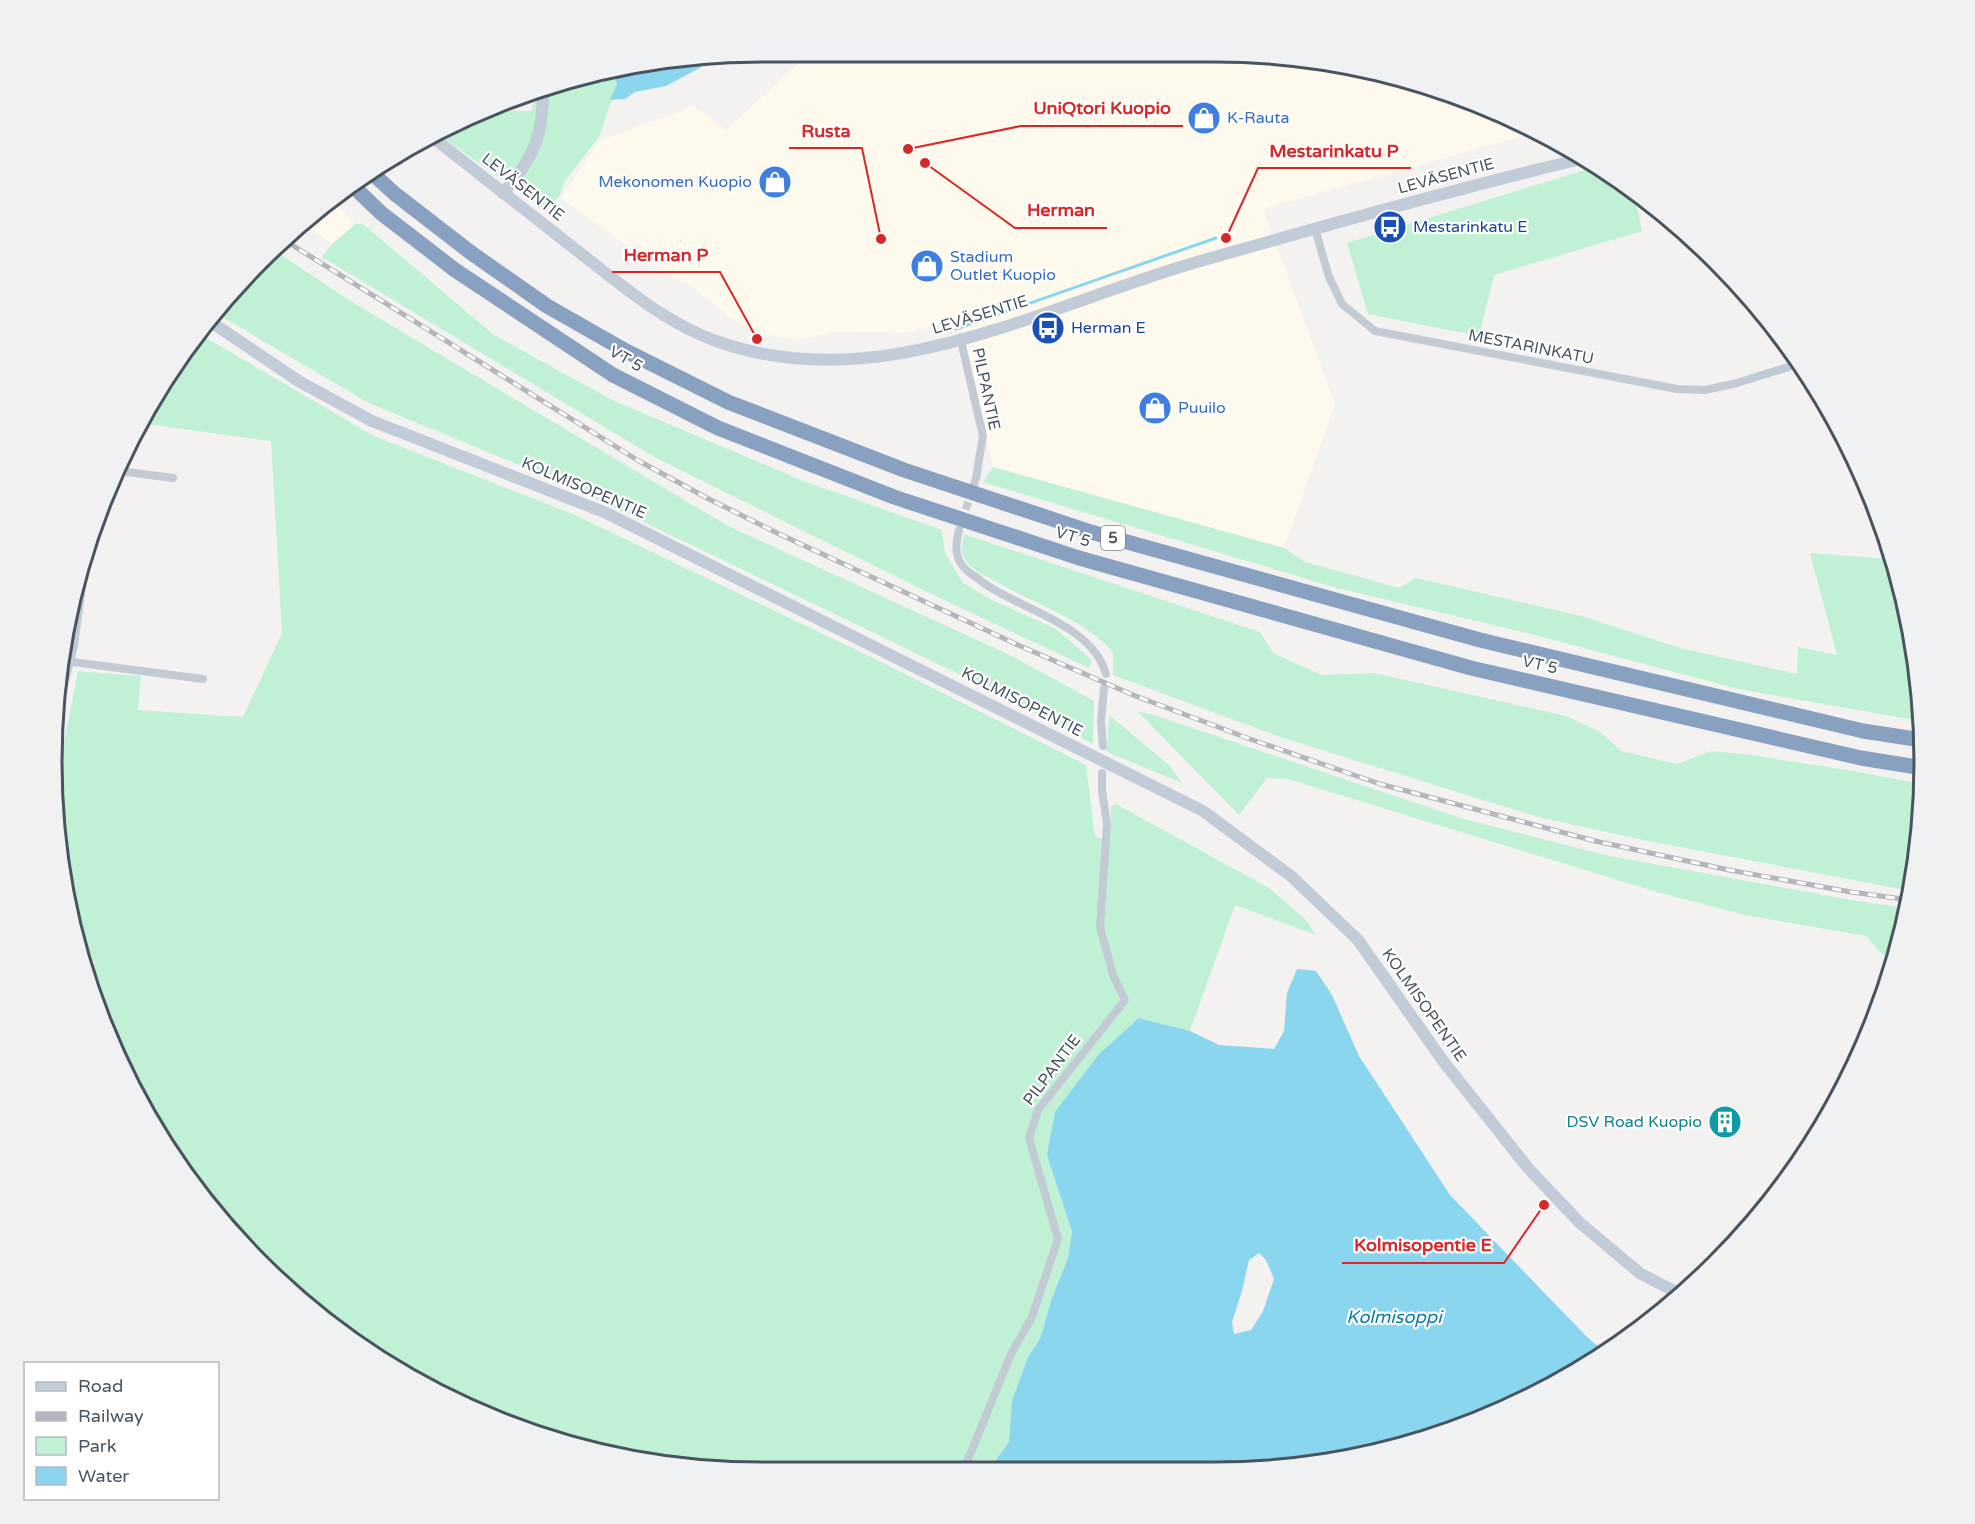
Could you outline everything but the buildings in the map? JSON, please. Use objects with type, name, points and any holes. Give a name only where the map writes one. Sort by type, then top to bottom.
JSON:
[{"type":"highway","name":"VT 5","points":[[377,177],[470,252],[547,306],[626,351],[728,402],[904,470],[1091,531],[1480,640],[1863,731],[1913,739]]},
{"type":"highway","name":"VT 5","points":[[358,191],[381,213],[455,270],[613,375],[718,428],[894,498],[1078,558],[1471,668],[1850,755],[1914,766]]},
{"type":"main road","points":[[502,193],[521,172],[537,144],[543,97]]},
{"type":"main road","name":"LEVÄSENTIE","points":[[438,141],[627,290],[673,320],[696,333],[719,342],[801,359],[887,355],[961,341],[1193,263],[1464,187],[1572,161]]},
{"type":"main road","name":"KOLMISOPENTIE","points":[[216,324],[300,382],[372,421],[604,512],[1203,811],[1291,876],[1358,940],[1443,1061],[1528,1168],[1580,1223],[1641,1274],[1673,1290]]},
{"type":"street","name":"MESTARINKATU","points":[[1316,229],[1329,277],[1342,304],[1375,331],[1677,389],[1705,390],[1790,366]]},
{"type":"street","name":"PILPANTIE","points":[[961,341],[983,435],[976,478]]},
{"type":"street","points":[[125,472],[173,478]]},
{"type":"street","points":[[958,530],[955,544],[963,566],[985,586],[1047,617],[1079,637],[1103,662],[1106,674]]},
{"type":"street","points":[[69,661],[203,679]]},
{"type":"street","points":[[1103,746],[1101,722],[1104,688]]},
{"type":"street","name":"PILPANTIE","points":[[968,1462],[1011,1354],[1032,1317],[1058,1239],[1029,1138],[1038,1110],[1125,1000],[1113,975],[1100,927],[1107,824],[1102,773]]},
{"type":"shaded area","points":[[800,62],[1213,62],[1304,67],[1394,85],[1481,115],[1526,135],[1263,209],[1335,404],[1284,548],[993,467],[960,318],[907,333],[836,331],[797,341],[755,332],[729,316],[693,287],[665,274],[561,198],[599,141],[694,106],[726,130]]},
{"type":"shaded area","points":[[337,206],[355,224],[331,243],[310,227]]},
{"type":"green space","points":[[615,77],[617,84],[599,137],[564,182],[560,195],[546,211],[445,138],[505,111],[531,111],[534,100]]},
{"type":"green space","points":[[1586,170],[1637,204],[1642,231],[1494,275],[1479,336],[1368,314],[1347,243]]},
{"type":"green space","points":[[355,224],[363,224],[494,335],[614,401],[806,482],[942,530],[945,553],[963,583],[992,600],[1056,629],[1092,660],[1089,668],[925,591],[656,458],[322,257],[333,243]]},
{"type":"green space","points":[[280,254],[357,305],[728,526],[1010,655],[1094,701],[1093,744],[992,690],[563,483],[369,403],[222,317]]},
{"type":"green space","points":[[205,337],[374,436],[575,515],[877,660],[1086,765],[1095,836],[1110,843],[1111,806],[1116,804],[1269,888],[1306,920],[1316,935],[1235,905],[1190,1031],[1139,1018],[1047,1155],[1072,1232],[1068,1258],[1052,1298],[1040,1339],[1028,1357],[1012,1400],[1009,1442],[995,1462],[716,1461],[671,1457],[625,1449],[581,1439],[537,1425],[494,1409],[412,1369],[336,1318],[300,1289],[267,1257],[235,1224],[206,1188],[155,1112],[115,1030],[99,987],[93,967],[95,962],[90,958],[85,943],[67,853],[63,808],[62,752],[78,671],[141,676],[138,710],[243,717],[282,633],[271,441],[149,424]]},
{"type":"green space","points":[[993,467],[1284,548],[1305,562],[1399,588],[1416,578],[1581,616],[1680,648],[1797,674],[1798,647],[1837,655],[1810,553],[1883,558],[1900,625],[1908,671],[1912,720],[1738,689],[1535,635],[1337,588],[983,482]]},
{"type":"green space","points":[[964,534],[1260,632],[1273,653],[1322,675],[1374,673],[1566,716],[1600,732],[1621,751],[1677,764],[1711,751],[1751,755],[1913,782],[1908,853],[1902,889],[1648,841],[1538,817],[1283,738],[1113,675],[1113,652],[1101,641],[1074,622],[976,571],[964,558],[962,544]]},
{"type":"green space","points":[[1137,711],[1460,818],[1605,855],[1898,907],[1885,958],[1866,936],[1745,915],[1657,892],[1288,779],[1267,778],[1239,815]]},
{"type":"green space","points":[[1109,715],[1169,765],[1182,783],[1107,752]]},
{"type":"water","points":[[708,64],[666,86],[635,92],[625,99],[610,100],[617,84],[615,77],[625,75]]},
{"type":"water","name":"Kolmisoppi","points":[[1297,969],[1316,971],[1332,995],[1359,1056],[1450,1195],[1598,1346],[1563,1369],[1481,1409],[1394,1439],[1350,1449],[1304,1457],[1259,1461],[995,1462],[1009,1442],[1012,1400],[1028,1357],[1040,1339],[1052,1298],[1068,1258],[1072,1232],[1047,1155],[1055,1112],[1099,1054],[1139,1018],[1190,1031],[1219,1045],[1274,1049],[1284,1031],[1287,993]],"holes":[[[1259,1253],[1266,1260],[1274,1279],[1263,1311],[1251,1330],[1234,1334],[1232,1322],[1249,1260]]]},
{"type":"waterway","points":[[956,329],[1216,238]]},
{"type":"tunnel","points":[[962,521],[976,478]]},
{"type":"railway","points":[[291,244],[639,461],[707,498],[1018,645],[1133,695],[1380,784],[1595,841],[1729,870],[1900,899]]},
{"type":"place","name":"K-Rauta","points":[[1204,118]]},
{"type":"place","name":"UniQtori Kuopio","points":[[908,149]]},
{"type":"place","name":"Herman","points":[[925,163]]},
{"type":"place","name":"Mekonomen Kuopio","points":[[775,182]]},
{"type":"place","name":"Mestarinkatu E","points":[[1390,227]]},
{"type":"place","name":"Mestarinkatu P","points":[[1226,238]]},
{"type":"place","name":"Rusta","points":[[881,239]]},
{"type":"place","name":"Stadium Outlet Kuopio","points":[[927,266]]},
{"type":"place","name":"Herman E","points":[[1048,328]]},
{"type":"place","name":"Herman P","points":[[757,339]]},
{"type":"place","name":"Puuilo","points":[[1155,408]]},
{"type":"place","name":"DSV Road Kuopio","points":[[1725,1122]]},
{"type":"place","name":"Kolmisopentie E","points":[[1544,1205]]}]
